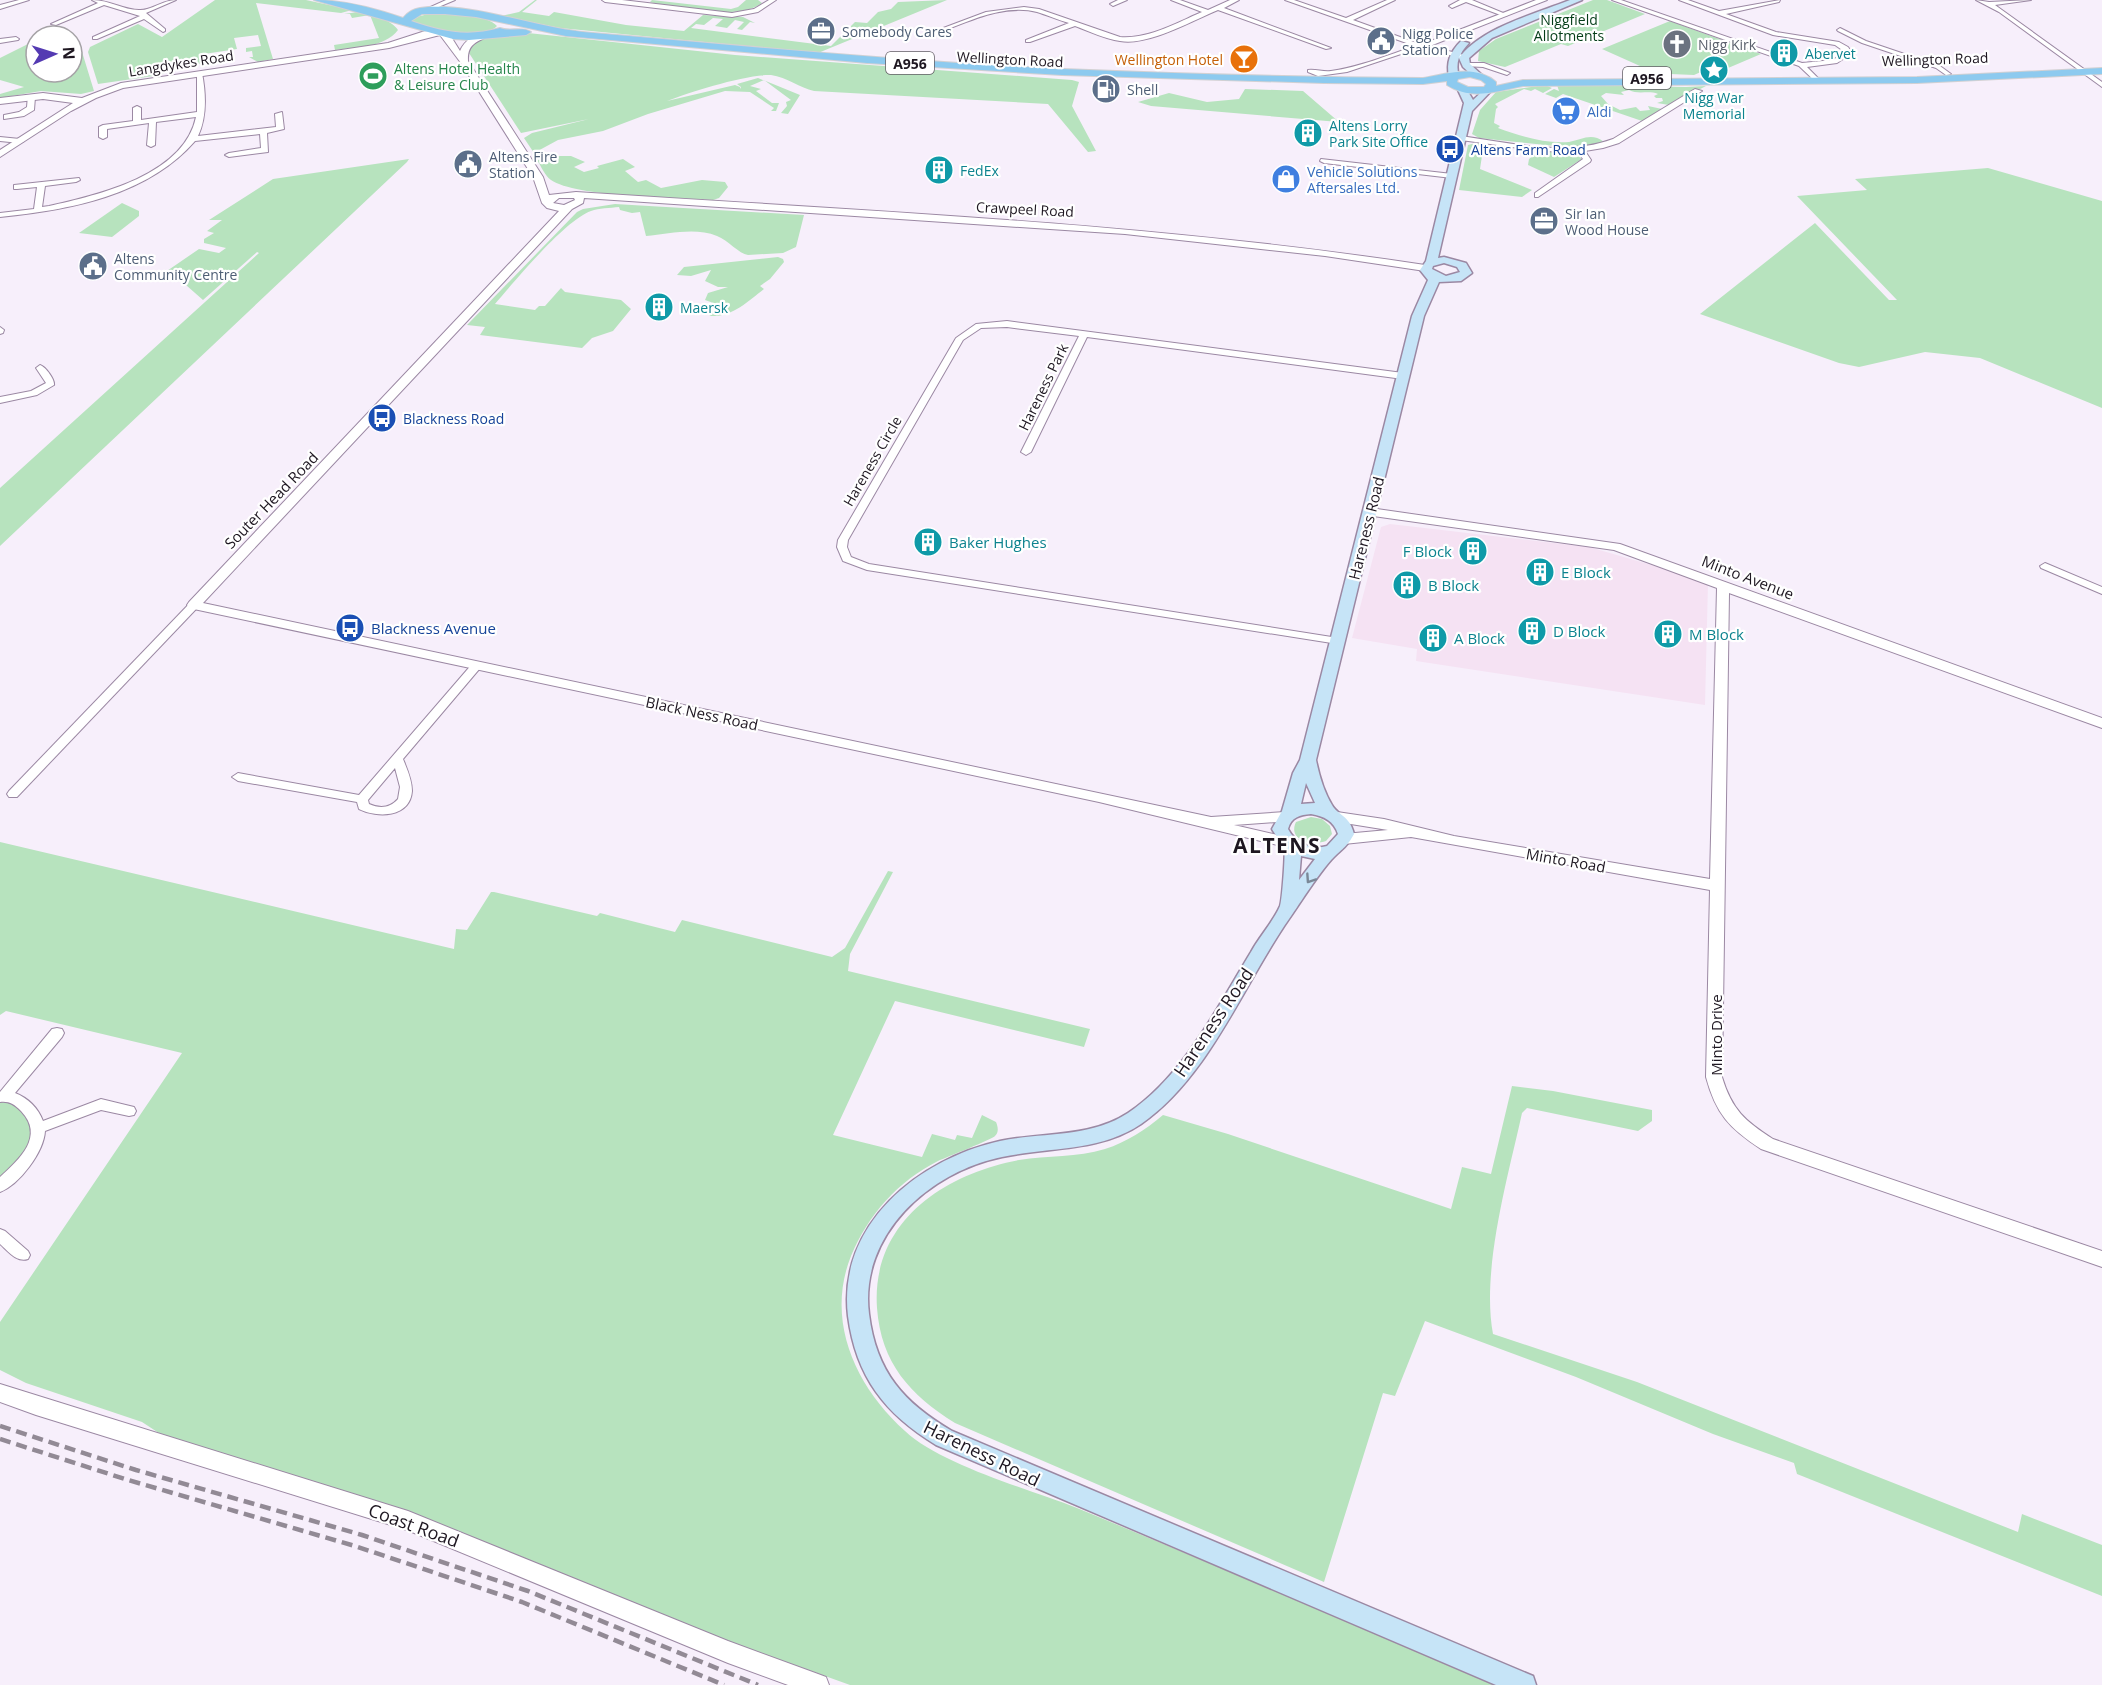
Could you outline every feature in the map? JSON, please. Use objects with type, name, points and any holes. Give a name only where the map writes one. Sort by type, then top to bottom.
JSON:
[{"type":"main road","name":"A956","points":[[319,0],[368,11],[441,33],[487,35]]},
{"type":"main road","name":"A956","points":[[347,0],[390,8],[460,12],[497,20]]},
{"type":"main road","points":[[1461,59],[1462,45],[1476,35],[1561,0]]},
{"type":"main road","points":[[1461,89],[1451,83],[1454,77],[1452,64],[1470,50],[1489,36],[1578,0]]},
{"type":"main road","points":[[407,24],[405,22],[408,17],[427,10]]},
{"type":"main road","points":[[487,35],[502,29],[503,25],[497,20]]},
{"type":"main road","name":"Wellington Road","points":[[497,20],[549,30],[637,40],[821,57],[982,68],[1324,80],[1412,81],[1454,77]]},
{"type":"main road","name":"Wellington Road","points":[[487,35],[528,33],[758,57],[998,73],[1191,82],[1461,89]]},
{"type":"main road","points":[[1461,59],[1485,73],[1491,81],[1482,98],[1468,109]]},
{"type":"main road","name":"Wellington Road","points":[[1489,88],[1534,82],[1980,78],[2082,70],[2102,66]]},
{"type":"main road","name":"Wellington Road","points":[[1485,73],[1816,79],[2102,71]]},
{"type":"main road","name":"A956","points":[[1454,77],[1485,73]]},
{"type":"main road","name":"A956","points":[[1461,89],[1477,91],[1489,88]]},
{"type":"main road","name":"Hareness Road","points":[[1288,815],[1301,773],[1308,760],[1418,315],[1434,280],[1430,269],[1468,109],[1469,100],[1461,89]]},
{"type":"main road","points":[[1430,269],[1449,261],[1437,236]]},
{"type":"main road","name":"Hareness Road","points":[[1427,298],[1450,280],[1463,276],[1467,272],[1462,265],[1449,261]]},
{"type":"main road","points":[[1430,269],[1450,280]]},
{"type":"main road","points":[[1290,844],[1314,853],[1329,851],[1344,840],[1345,828],[1331,814],[1311,775],[1308,760]]},
{"type":"main road","points":[[1289,905],[1290,844],[1280,829],[1288,815],[1311,808],[1331,814]]},
{"type":"main road","name":"Hareness Road","points":[[1329,851],[1289,905],[1184,1071],[1150,1106],[1128,1124],[1079,1141],[1017,1146],[974,1156],[948,1166],[924,1180],[903,1198],[885,1218],[871,1242],[861,1273],[858,1296],[859,1322],[874,1369],[890,1395],[912,1419],[944,1438],[1524,1685]]},
{"type":"street","points":[[0,8],[26,0]]},
{"type":"street","points":[[95,0],[106,1],[143,15],[163,30]]},
{"type":"street","points":[[95,38],[173,0]]},
{"type":"street","points":[[427,10],[453,0],[452,7],[460,12]]},
{"type":"street","points":[[605,0],[728,15],[756,11],[773,0]]},
{"type":"street","points":[[1113,4],[1124,0]]},
{"type":"street","points":[[1174,0],[1208,12]]},
{"type":"street","points":[[941,30],[999,10],[1037,9],[1073,24],[1119,39],[1132,40],[1149,37],[1236,0]]},
{"type":"street","points":[[1288,0],[1481,65],[1485,73],[1507,73]]},
{"type":"street","points":[[1347,20],[1392,0]]},
{"type":"street","points":[[1452,6],[1466,0],[1505,15]]},
{"type":"street","points":[[1310,71],[1316,74],[1343,74],[1543,0]]},
{"type":"street","points":[[1615,0],[1801,65],[1816,79]]},
{"type":"street","points":[[1683,0],[1775,34],[1837,43],[1846,48],[1849,53],[1835,62],[1801,65]]},
{"type":"street","points":[[1979,0],[1990,4],[2102,85]]},
{"type":"street","points":[[1990,4],[2028,0]]},
{"type":"street","points":[[54,24],[106,1]]},
{"type":"street","points":[[1630,5],[1644,1]]},
{"type":"street","points":[[1720,13],[1777,1]]},
{"type":"street","points":[[1219,8],[1328,48]]},
{"type":"street","name":"Langdykes Road","points":[[383,46],[399,38],[408,29],[407,24]]},
{"type":"street","points":[[1028,41],[1073,24]]},
{"type":"street","points":[[1840,30],[1864,42],[1938,67],[1948,74]]},
{"type":"street","points":[[441,33],[448,37],[458,56],[464,61],[538,177],[549,204],[550,226]]},
{"type":"street","name":"Langdykes Road","points":[[0,154],[82,101],[121,86],[383,46],[422,35],[441,33]]},
{"type":"street","points":[[0,34],[0,46]]},
{"type":"street","points":[[464,61],[462,52],[466,45],[487,35]]},
{"type":"street","points":[[0,41],[16,39]]},
{"type":"street","points":[[0,215],[38,211],[84,201],[147,177],[176,157],[194,139],[201,114],[202,97],[199,73]]},
{"type":"street","points":[[1461,138],[1581,150],[1612,144],[1698,91]]},
{"type":"street","points":[[0,101],[59,96],[82,101]]},
{"type":"street","points":[[7,117],[21,114],[31,108],[31,97]]},
{"type":"street","points":[[137,108],[137,122]]},
{"type":"street","points":[[103,137],[103,127],[201,114]]},
{"type":"street","points":[[194,139],[280,129],[279,114]]},
{"type":"street","points":[[151,145],[153,120]]},
{"type":"street","points":[[229,155],[265,150],[263,131]]},
{"type":"street","points":[[0,139],[20,141]]},
{"type":"street","points":[[1538,195],[1587,160],[1581,150]]},
{"type":"street","points":[[1324,161],[1452,176]]},
{"type":"street","points":[[538,177],[565,193],[575,203]]},
{"type":"street","points":[[17,187],[76,180]]},
{"type":"street","points":[[38,211],[40,184]]},
{"type":"street","points":[[549,204],[556,195],[565,193]]},
{"type":"street","name":"Crawpeel Road","points":[[575,203],[621,199],[1110,228],[1430,269]]},
{"type":"street","points":[[549,204],[575,203]]},
{"type":"street","name":"Souter Head Road","points":[[13,794],[550,226],[575,203]]},
{"type":"street","name":"Hareness Circle","points":[[1338,641],[867,567],[848,559],[842,547],[850,525],[965,333],[979,326],[993,324],[1084,334],[1403,376]]},
{"type":"street","name":"Hareness Park","points":[[1026,452],[1084,334]]},
{"type":"street","points":[[0,400],[49,386],[51,383],[40,368]]},
{"type":"street","name":"Minto Avenue","points":[[1370,512],[1616,547],[2102,723]]},
{"type":"street","points":[[2045,566],[2102,591]]},
{"type":"street","name":"Minto Drive","points":[[1723,586],[1714,1077],[1720,1101],[1737,1124],[1767,1144],[2102,1259]]},
{"type":"street","name":"Black Ness Road","points":[[194,605],[1210,822],[1235,831],[1290,844]]},
{"type":"street","points":[[397,758],[406,782],[403,802],[392,809],[380,812],[363,806],[362,799],[397,758],[477,665]]},
{"type":"street","points":[[238,777],[362,799]]},
{"type":"street","name":"Minto Road","points":[[1331,814],[1384,824],[1414,833],[1718,886]]},
{"type":"street","name":"Black Ness Road","points":[[1210,822],[1288,815]]},
{"type":"street","name":"Minto Road","points":[[1344,840],[1414,833]]},
{"type":"street","points":[[0,1186],[27,1160],[36,1146],[39,1128],[29,1108],[18,1099],[3,1096],[57,1033]]},
{"type":"street","points":[[39,1128],[101,1104],[129,1112]]},
{"type":"street","points":[[0,1235],[23,1255]]},
{"type":"street","name":"Coast Road","points":[[0,1393],[408,1521],[728,1652],[818,1685]]},
{"type":"shaded area","points":[[1390,524],[1589,547],[1689,573],[1708,583],[1705,705],[1416,661],[1417,649],[1352,638],[1381,527]]},
{"type":"green space","points":[[215,0],[306,0],[352,10],[341,13],[256,3],[273,59],[258,62],[249,57],[253,57],[252,51],[246,52],[246,48],[261,46],[258,35],[234,38],[237,49],[204,54],[206,64],[163,62],[164,73],[160,75],[98,84],[88,52],[90,47],[138,24],[162,37]]},
{"type":"green space","points":[[537,0],[522,12],[549,16],[554,12],[626,25],[684,31],[703,15],[743,17],[755,23],[750,22],[742,30],[737,29],[744,22],[735,20],[727,28],[715,26],[723,19],[713,18],[704,25],[696,24],[691,28],[831,46],[855,22],[867,23],[878,12],[891,9],[898,2],[947,0],[818,53],[560,28],[501,16],[519,12]]},
{"type":"green space","points":[[652,0],[731,9],[738,7],[746,0],[758,0],[762,3],[740,11],[726,12],[658,4],[650,2]]},
{"type":"green space","name":"Niggfield Allotments","points":[[1593,0],[1607,0],[1645,14],[1568,46],[1561,44],[1505,67],[1478,61],[1479,51],[1496,39]]},
{"type":"green space","points":[[358,12],[375,16],[386,20],[398,30],[392,36],[377,43],[335,50],[334,45],[379,38],[370,15],[352,18],[350,14],[344,14]]},
{"type":"green space","points":[[433,13],[477,17],[497,26],[481,33],[469,33],[442,31],[412,21],[416,17]]},
{"type":"green space","points":[[1670,21],[1761,54],[1714,74],[1703,71],[1694,75],[1623,72],[1640,66],[1602,49]]},
{"type":"green space","points":[[528,33],[735,55],[1072,80],[1079,82],[1072,106],[1096,151],[1088,152],[1048,104],[814,91],[782,78],[761,75],[734,80],[667,101],[735,85],[740,89],[741,87],[737,84],[758,78],[763,80],[750,86],[761,89],[756,91],[772,103],[779,103],[776,111],[771,111],[774,108],[750,92],[725,91],[648,114],[603,131],[558,140],[534,153],[524,138],[532,133],[589,119],[521,133],[469,53],[470,42],[474,39]]},
{"type":"green space","points":[[24,46],[24,84],[84,84],[84,58],[94,91],[81,94],[41,91],[0,98],[0,94],[24,87],[0,80],[0,58]]},
{"type":"green space","points":[[765,81],[800,95],[788,114],[781,113],[787,106],[786,102],[791,100]]},
{"type":"green space","points":[[1545,85],[1552,88],[1543,93],[1535,89],[1531,91],[1524,89],[1495,104],[1498,107],[1494,123],[1500,126],[1498,128],[1542,141],[1569,142],[1591,137],[1604,142],[1564,147],[1479,138],[1472,134],[1480,110],[1496,92]]},
{"type":"green space","points":[[1557,85],[1706,86],[1669,105],[1657,103],[1663,101],[1662,98],[1656,98],[1654,96],[1658,94],[1651,92],[1629,90],[1621,92],[1624,95],[1606,93],[1601,96],[1608,104],[1620,110],[1636,107],[1640,111],[1650,110],[1648,106],[1662,109],[1642,121],[1563,94],[1556,98],[1545,94],[1554,89],[1559,91]]},
{"type":"green space","points":[[1245,89],[1303,91],[1339,122],[1151,106],[1138,102],[1169,93],[1207,102],[1239,99]]},
{"type":"green space","points":[[1476,143],[1512,147],[1511,151],[1483,149],[1480,169],[1532,190],[1522,197],[1459,190],[1468,145]]},
{"type":"green space","points":[[1541,150],[1574,153],[1582,159],[1554,177],[1528,165],[1529,159]]},
{"type":"green space","points":[[571,156],[585,162],[574,167],[584,172],[623,159],[635,167],[625,171],[638,182],[646,180],[661,188],[702,180],[725,182],[728,187],[719,198],[713,200],[628,196],[582,190],[563,186],[551,180],[537,160]]},
{"type":"green space","points":[[409,159],[0,546],[0,488],[259,253],[257,252],[203,300],[178,278],[164,273],[199,249],[219,253],[226,248],[204,243],[204,239],[214,233],[207,231],[222,220],[209,220],[273,179]]},
{"type":"green space","points":[[1988,168],[2102,201],[2102,408],[1980,358],[1925,352],[1859,367],[1839,363],[1700,314],[1815,223],[1889,300],[1897,300],[1797,196],[1867,190],[1855,179]]},
{"type":"green space","points":[[122,203],[139,211],[139,216],[112,237],[79,233]]},
{"type":"green space","points":[[615,204],[804,215],[796,247],[783,253],[748,255],[709,233],[682,232],[646,236],[640,212],[632,213],[620,210],[619,207],[591,211],[568,226],[554,239],[495,304],[535,310],[539,306],[545,306],[561,288],[565,292],[621,300],[631,309],[613,331],[592,338],[582,348],[480,335],[485,327],[467,325],[577,212]]},
{"type":"green space","points":[[778,257],[784,262],[770,279],[760,286],[764,289],[739,308],[718,316],[710,316],[708,312],[717,309],[719,305],[705,300],[708,293],[728,287],[718,287],[705,281],[711,270],[691,276],[677,275],[684,267]]},
{"type":"green space","points":[[1311,817],[1322,819],[1330,826],[1332,834],[1326,841],[1308,842],[1298,838],[1295,834],[1296,822]]},
{"type":"green space","points":[[0,842],[454,949],[456,929],[467,930],[491,892],[494,892],[597,916],[600,913],[675,932],[682,920],[832,957],[845,948],[888,871],[893,872],[850,954],[848,971],[1090,1029],[1084,1047],[895,1001],[833,1135],[922,1157],[932,1134],[955,1140],[957,1135],[972,1138],[982,1115],[996,1122],[998,1129],[992,1138],[923,1169],[897,1189],[875,1213],[858,1241],[844,1280],[842,1305],[844,1328],[850,1351],[872,1394],[905,1431],[940,1455],[1077,1508],[1495,1685],[850,1685],[168,1439],[142,1422],[26,1383],[0,1370],[0,1322],[182,1053],[6,1011],[0,1015]]},
{"type":"green space","points":[[1512,1086],[1553,1091],[1652,1110],[1652,1121],[1638,1131],[1527,1108],[1522,1113],[1493,1253],[1490,1309],[1493,1334],[1637,1382],[2018,1532],[2022,1514],[2102,1545],[2102,1596],[1797,1474],[1794,1463],[1713,1434],[1576,1377],[1425,1321],[1395,1396],[1383,1393],[1324,1582],[955,1423],[924,1401],[912,1389],[901,1376],[885,1345],[877,1308],[878,1278],[886,1251],[900,1227],[918,1207],[940,1190],[964,1177],[1019,1160],[1084,1154],[1105,1149],[1135,1135],[1163,1115],[1228,1134],[1451,1209],[1462,1167],[1491,1174]]},
{"type":"green space","points":[[0,1097],[13,1097],[38,1137],[0,1186]]},
{"type":"railway","points":[[0,1426],[136,1470],[362,1535],[528,1591],[758,1685]]},
{"type":"railway","points":[[0,1439],[128,1480],[355,1546],[522,1602],[724,1685]]},
{"type":"place","name":"Somebody Cares","points":[[821,31]]},
{"type":"place","name":"Nigg Police Station","points":[[1381,41]]},
{"type":"place","name":"Nigg Kirk","points":[[1677,44]]},
{"type":"place","name":"Abervet","points":[[1784,53]]},
{"type":"place","name":"Wellington Hotel","points":[[1244,59]]},
{"type":"place","name":"Nigg War Memorial","points":[[1714,70]]},
{"type":"place","name":"Altens Hotel Health & Leisure Club","points":[[373,76]]},
{"type":"place","name":"Shell","points":[[1106,89]]},
{"type":"place","name":"Aldi","points":[[1566,111]]},
{"type":"place","name":"Altens Lorry Park Site Office","points":[[1308,133]]},
{"type":"place","name":"Altens Farm Road","points":[[1450,149]]},
{"type":"place","name":"Altens Fire Station","points":[[468,164]]},
{"type":"place","name":"FedEx","points":[[939,170]]},
{"type":"place","name":"Vehicle Solutions Aftersales Ltd.","points":[[1286,179]]},
{"type":"place","name":"Sir Ian Wood House","points":[[1544,221]]},
{"type":"place","name":"Altens Community Centre","points":[[93,266]]},
{"type":"place","name":"Maersk","points":[[659,307]]},
{"type":"place","name":"Blackness Road","points":[[382,418]]},
{"type":"place","name":"Baker Hughes","points":[[928,542]]},
{"type":"place","name":"F Block","points":[[1473,551]]},
{"type":"place","name":"E Block","points":[[1540,572]]},
{"type":"place","name":"B Block","points":[[1407,585]]},
{"type":"place","name":"Blackness Avenue","points":[[350,628]]},
{"type":"place","name":"D Block","points":[[1532,631]]},
{"type":"place","name":"M Block","points":[[1668,634]]},
{"type":"place","name":"A Block","points":[[1433,638]]},
{"type":"district","name":"ALTENS","points":[[1277,845]]}]
